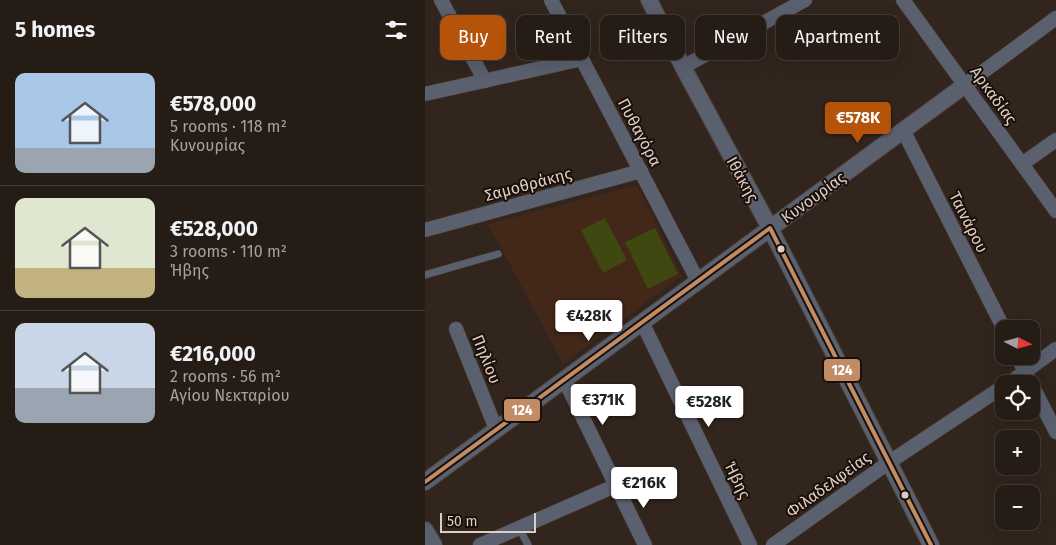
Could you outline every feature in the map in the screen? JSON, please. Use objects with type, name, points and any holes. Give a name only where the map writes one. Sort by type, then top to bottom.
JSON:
[{"type":"street","points":[[441,0],[485,81]]},
{"type":"street","name":"Πυθαγόρα","points":[[551,0],[559,15]]},
{"type":"street","name":"Ιθάκης","points":[[649,0],[683,67],[771,228],[931,545]]},
{"type":"street","points":[[683,67],[805,0]]},
{"type":"street","name":"Αρκαδίας","points":[[903,0],[1056,211]]},
{"type":"street","name":"Κυνουρίας","points":[[425,482],[1056,18]]},
{"type":"street","points":[[425,94],[578,60]]},
{"type":"street","name":"Πυθαγόρα","points":[[583,60],[698,281]]},
{"type":"street","name":"Ταινάρου","points":[[903,130],[999,320]]},
{"type":"street","points":[[1022,164],[1056,140]]},
{"type":"street","name":"Σαμοθράκης","points":[[425,230],[641,171]]},
{"type":"street","name":"Ήβης","points":[[642,322],[750,545]]},
{"type":"street","name":"Πηλίου","points":[[456,329],[496,429]]},
{"type":"street","points":[[1021,375],[1056,349]]},
{"type":"street","points":[[1022,365],[1056,432]]},
{"type":"street","points":[[564,379],[645,545]]},
{"type":"street","name":"Φιλαδελφείας","points":[[773,545],[888,463],[995,392]]},
{"type":"street","points":[[479,545],[617,485]]},
{"type":"street","points":[[425,530],[434,545]]},
{"type":"lane","points":[[425,276],[498,254]]},
{"type":"lane","points":[[519,528],[528,545]]},
{"type":"shaded area","points":[[637,185],[682,276],[563,364],[488,224]]},
{"type":"green space","points":[[605,218],[627,260],[603,273],[581,230]]},
{"type":"green space","points":[[655,228],[678,274],[648,289],[625,242]]},
{"type":"transit line","name":"124","points":[[425,482],[770,228],[931,545]]}]
